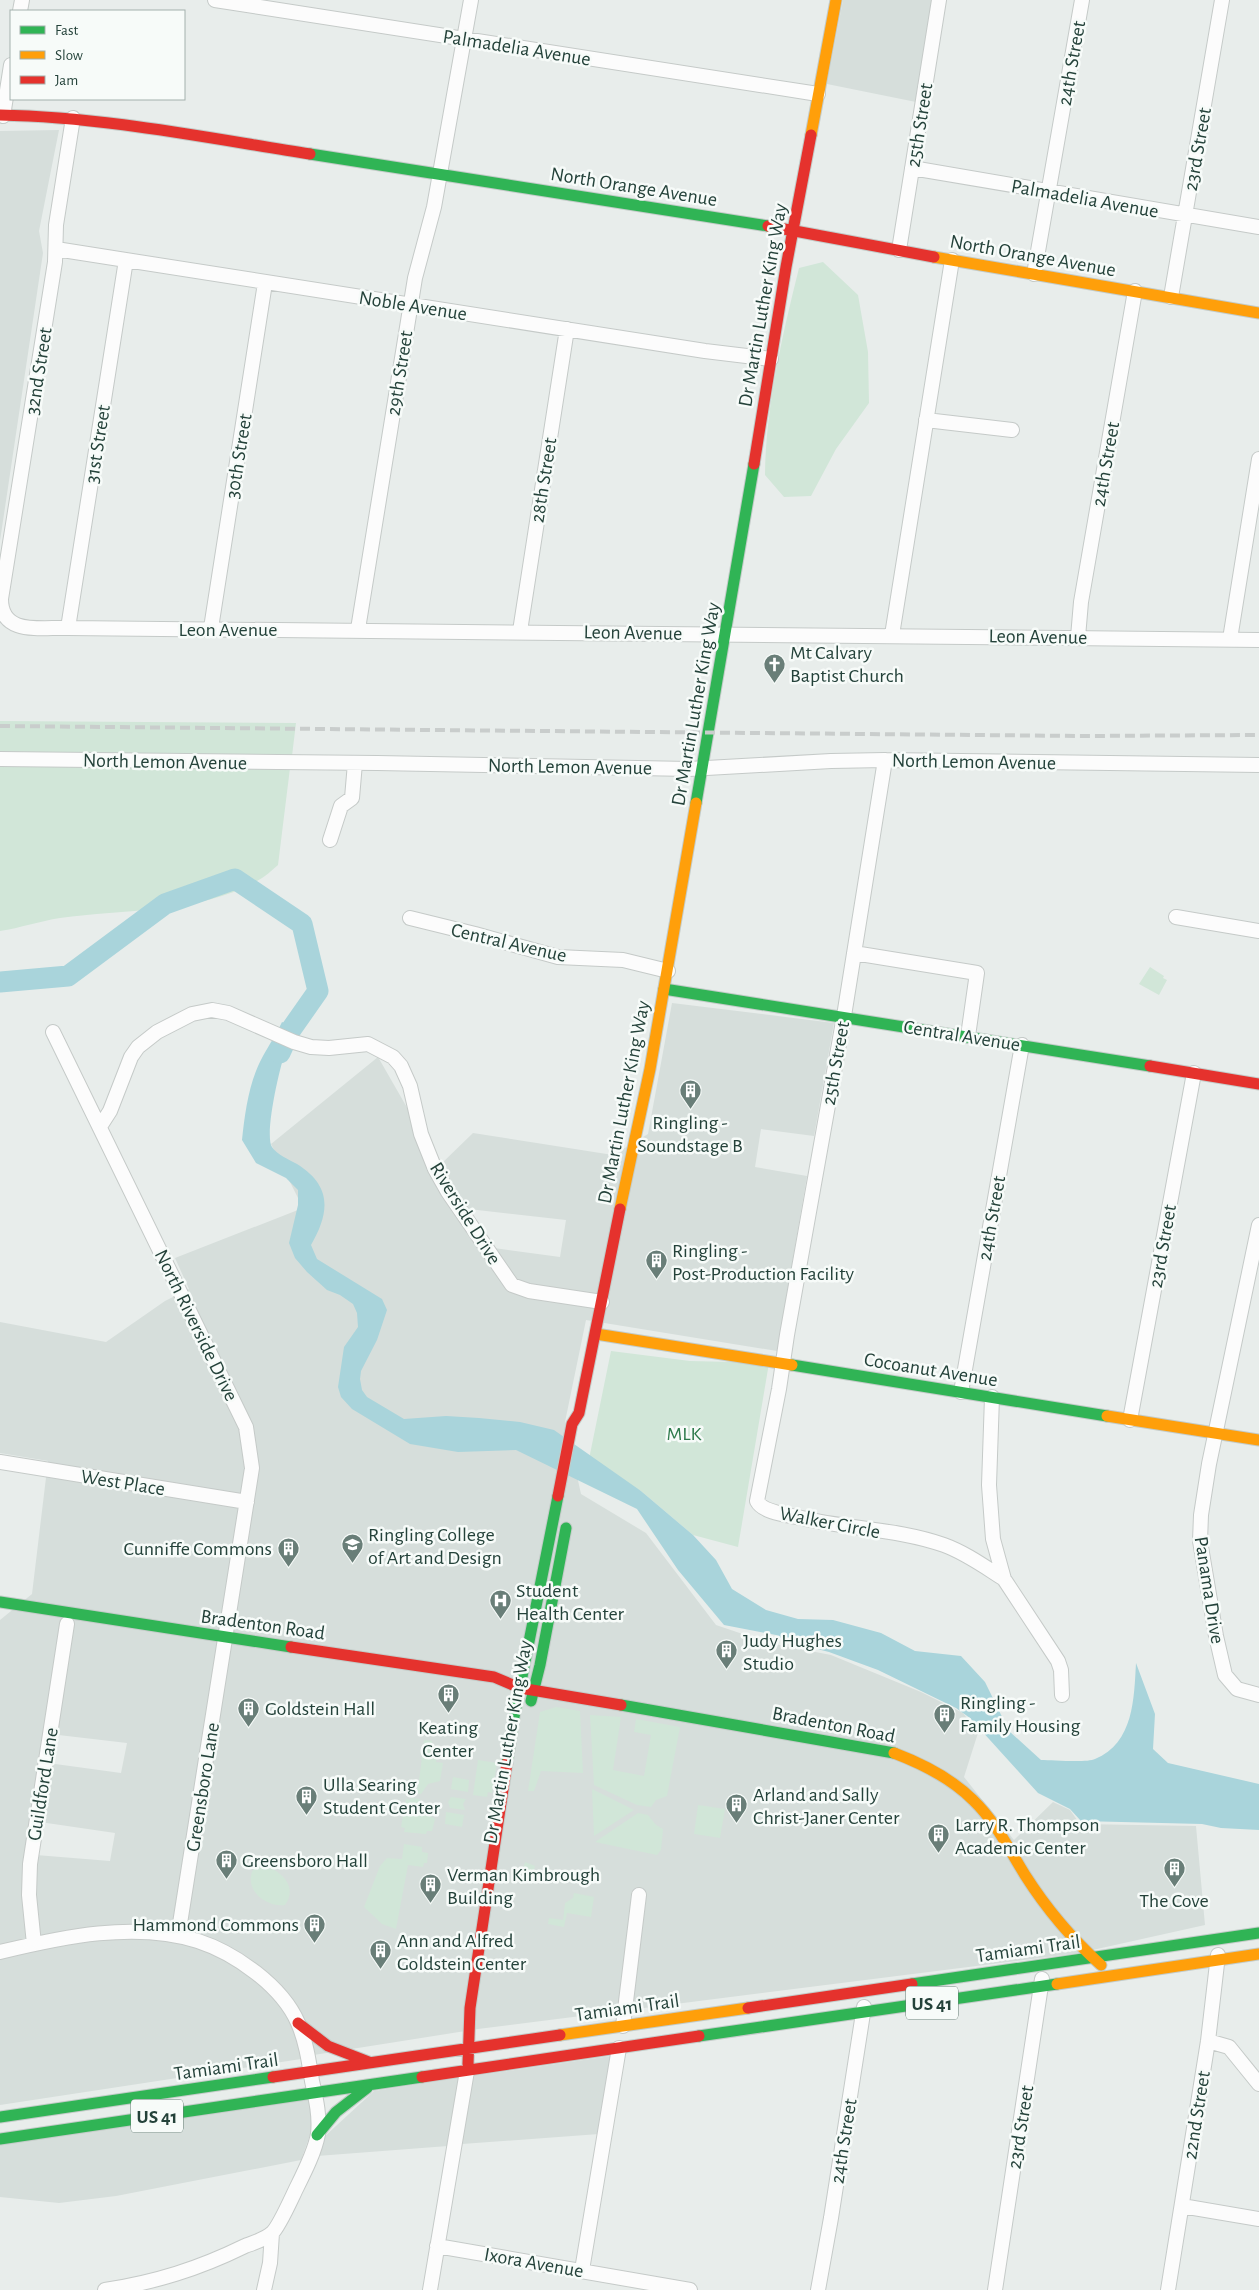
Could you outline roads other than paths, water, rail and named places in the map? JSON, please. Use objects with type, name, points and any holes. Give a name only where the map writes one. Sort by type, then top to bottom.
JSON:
[{"type":"street","name":"Palmadelia Avenue","points":[[215,0],[818,94]]},
{"type":"street","name":"29th Street","points":[[358,629],[411,304],[440,174],[471,0]]},
{"type":"street","name":"Dr Martin Luther King Way","points":[[467,2071],[470,2049],[470,2008],[520,1688],[551,1534],[578,1425],[668,971],[793,230],[836,0]]},
{"type":"street","name":"25th Street","points":[[899,250],[939,0]]},
{"type":"street","name":"24th Street","points":[[1034,274],[1082,0]]},
{"type":"street","name":"23rd Street","points":[[1171,297],[1222,0]]},
{"type":"street","points":[[1,116],[10,71]]},
{"type":"street","name":"North Orange Avenue","points":[[1,116],[73,118],[440,174],[793,230],[952,260],[1259,313]]},
{"type":"street","name":"32nd Street","points":[[7,621],[1,608],[1,599],[56,249],[56,224],[73,118]]},
{"type":"street","name":"Palmadelia Avenue","points":[[912,168],[1259,227]]},
{"type":"street","name":"Noble Avenue","points":[[56,249],[705,351],[771,359]]},
{"type":"street","name":"31st Street","points":[[68,628],[126,260]]},
{"type":"street","points":[[892,635],[952,260]]},
{"type":"street","name":"30th Street","points":[[211,628],[265,283]]},
{"type":"street","name":"24th Street","points":[[1078,637],[1081,602],[1135,292]]},
{"type":"street","name":"28th Street","points":[[520,631],[566,329]]},
{"type":"street","points":[[926,420],[1012,430]]},
{"type":"street","points":[[1230,639],[1259,459]]},
{"type":"street","name":"Leon Avenue","points":[[7,621],[25,626],[68,628],[358,629],[1259,640]]},
{"type":"street","name":"North Lemon Avenue","points":[[0,759],[355,762],[703,769],[831,761],[885,760],[1259,765]]},
{"type":"street","name":"25th Street","points":[[783,1365],[844,1016],[885,760]]},
{"type":"street","points":[[330,840],[341,806],[352,798],[355,762]]},
{"type":"street","points":[[1176,917],[1259,931]]},
{"type":"street","name":"Central Avenue","points":[[410,918],[558,957],[623,960],[668,971]]},
{"type":"street","points":[[854,953],[978,973],[968,1036]]},
{"type":"street","name":"Central Avenue","points":[[664,989],[726,1000],[844,1016],[1259,1084]]},
{"type":"street","name":"Riverside Drive","points":[[101,1125],[110,1111],[131,1057],[138,1046],[157,1032],[192,1014],[212,1010],[228,1013],[294,1042],[324,1048],[364,1043],[393,1057],[408,1079],[421,1134],[435,1169],[448,1192],[512,1285],[529,1291],[602,1302]]},
{"type":"street","name":"North Riverside Drive","points":[[54,1032],[101,1125],[246,1427],[252,1468],[225,1647]]},
{"type":"street","name":"24th Street","points":[[961,1392],[1022,1045]]},
{"type":"street","name":"23rd Street","points":[[1130,1420],[1194,1073]]},
{"type":"street","points":[[1216,1433],[1259,1225]]},
{"type":"street","name":"Cocoanut Avenue","points":[[596,1334],[1259,1440]]},
{"type":"street","name":"Walker Circle","points":[[783,1365],[758,1494],[759,1505],[806,1519],[934,1541],[964,1554],[1004,1579]]},
{"type":"street","name":"Walker Circle","points":[[992,1397],[990,1512],[993,1539],[1004,1579],[1058,1661],[1061,1670],[1062,1695]]},
{"type":"street","name":"Panama Drive","points":[[1216,1433],[1201,1515],[1201,1557],[1225,1675],[1237,1689],[1259,1695]]},
{"type":"street","name":"West Place","points":[[0,1462],[247,1502]]},
{"type":"street","name":"Dr Martin Luther King Way","points":[[527,1716],[540,1665],[569,1514]]},
{"type":"street","name":"Bradenton Road","points":[[0,1602],[225,1647],[494,1677],[520,1688]]},
{"type":"street","points":[[0,1614],[87,1627]]},
{"type":"street","name":"Guildford Lane","points":[[34,1944],[29,1895],[30,1864],[67,1624]]},
{"type":"street","name":"Greensboro Lane","points":[[178,1936],[225,1647]]},
{"type":"street","name":"Bradenton Road","points":[[493,1690],[520,1688],[533,1690],[882,1750],[923,1765],[957,1786],[988,1816],[1001,1833],[1035,1890],[1066,1928],[1092,1958],[1118,1975]]},
{"type":"street","points":[[575,2055],[605,2040],[623,2026],[640,1895]]},
{"type":"street","name":"Bradenton Road","points":[[1066,1928],[1096,1944],[1126,1953]]},
{"type":"street","name":"Tamiami Trail","points":[[0,2117],[1259,1933]]},
{"type":"street","points":[[0,1952],[64,1938],[112,1934],[178,1936],[225,1953],[243,1964],[258,1975],[279,1996],[298,2022],[328,2046],[372,2063]]},
{"type":"street","name":"22nd Street","points":[[1168,2290],[1208,2041],[1220,1939]]},
{"type":"street","name":"Tamiami Trail","points":[[0,2139],[1259,1954]]},
{"type":"street","name":"23rd Street","points":[[995,2290],[1045,1964]]},
{"type":"street","name":"24th Street","points":[[818,2290],[832,2218],[866,1991]]},
{"type":"street","name":"Dr Martin Luther King Way","points":[[470,2049],[483,2007]]},
{"type":"street","points":[[582,2270],[620,2048],[630,2036],[663,2021]]},
{"type":"street","points":[[298,2022],[311,2072],[318,2113],[318,2134]]},
{"type":"street","points":[[1208,2041],[1229,2047],[1259,2084]]},
{"type":"street","points":[[430,2290],[467,2071]]},
{"type":"street","points":[[264,2290],[270,2263],[272,2233],[301,2179],[318,2134],[336,2112],[371,2085]]},
{"type":"street","points":[[78,2106],[81,2127]]},
{"type":"street","points":[[1182,2206],[1259,2219]]},
{"type":"street","points":[[105,2290],[141,2284],[188,2271],[208,2264],[272,2233]]},
{"type":"street","name":"Ixora Avenue","points":[[438,2246],[690,2290]]},
{"type":"water","points":[[282,1022],[298,1030],[286,1050],[280,1070],[271,1115],[270,1140],[272,1147],[308,1172],[317,1181],[322,1191],[324,1211],[322,1222],[311,1245],[317,1259],[382,1299],[387,1310],[377,1340],[361,1371],[362,1390],[367,1397],[404,1419],[446,1416],[479,1418],[520,1422],[554,1430],[641,1491],[693,1535],[716,1560],[732,1589],[766,1610],[798,1619],[833,1620],[881,1633],[915,1651],[961,1656],[985,1682],[1009,1731],[1041,1760],[1091,1760],[1108,1752],[1118,1742],[1125,1731],[1132,1705],[1136,1663],[1155,1714],[1153,1749],[1168,1763],[1259,1784],[1259,1830],[1221,1828],[1202,1824],[1081,1821],[1070,1809],[1038,1793],[970,1718],[956,1708],[878,1670],[829,1652],[785,1641],[776,1635],[724,1625],[678,1570],[637,1509],[516,1450],[458,1452],[410,1444],[352,1409],[341,1397],[338,1387],[344,1347],[358,1327],[357,1313],[353,1304],[340,1295],[327,1290],[295,1258],[289,1243],[298,1205],[298,1190],[286,1178],[256,1163],[242,1140],[246,1108],[254,1076]]},
{"type":"waterway","points":[[0,982],[68,976],[165,904],[235,879],[302,924],[318,991],[290,1031],[280,1053]]},
{"type":"railway","points":[[0,726],[1083,736],[1259,735]]},
{"type":"place","name":"Mt Calvary Baptist Church","points":[[774,683]]},
{"type":"place","name":"Ringling - Soundstage B","points":[[690,1109]]},
{"type":"place","name":"Ringling - Post-Production Facility","points":[[656,1280]]},
{"type":"place","name":"Ringling College of Art and Design","points":[[352,1564]]},
{"type":"place","name":"Cunniffe Commons","points":[[288,1567]]},
{"type":"place","name":"Student Health Center","points":[[500,1620]]},
{"type":"place","name":"Judy Hughes Studio","points":[[727,1670]]},
{"type":"place","name":"Keating Center","points":[[448,1714]]},
{"type":"place","name":"Goldstein Hall","points":[[249,1727]]},
{"type":"place","name":"Ringling - Family Housing","points":[[944,1733]]},
{"type":"place","name":"Ulla Searing Student Center","points":[[307,1815]]},
{"type":"place","name":"Arland and Sally Christ-Janer Center","points":[[737,1824]]},
{"type":"place","name":"Larry R. Thompson Academic Center","points":[[939,1854]]},
{"type":"place","name":"Greensboro Hall","points":[[226,1879]]},
{"type":"place","name":"The Cove","points":[[1174,1887]]},
{"type":"place","name":"Verman Kimbrough Building","points":[[431,1904]]},
{"type":"place","name":"Hammond Commons","points":[[315,1943]]},
{"type":"place","name":"Ann and Alfred Goldstein Center","points":[[381,1970]]},
{"type":"park label","name":"MLK","points":[[684,1433]]}]
